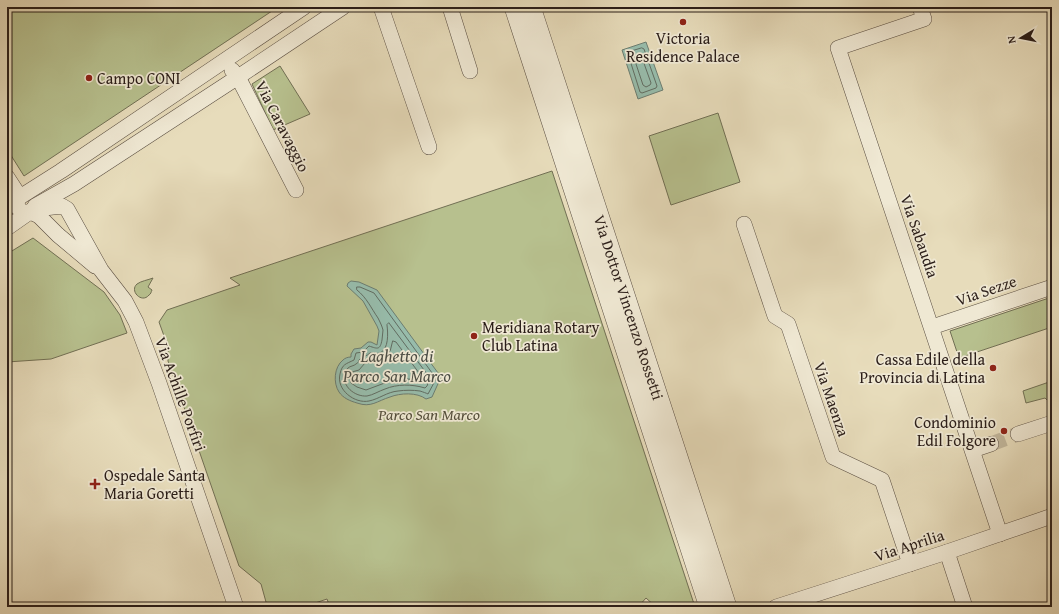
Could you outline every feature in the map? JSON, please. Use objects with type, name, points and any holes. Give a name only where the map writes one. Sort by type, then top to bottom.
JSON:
[{"type":"street","points":[[17,199],[304,7]]},
{"type":"street","points":[[7,228],[32,209],[71,186],[343,7]]},
{"type":"street","points":[[381,7],[429,147]]},
{"type":"street","points":[[450,7],[470,71]]},
{"type":"street","name":"Via Dottor Vincenzo Rossetti","points":[[514,7],[709,607]]},
{"type":"street","name":"Via Dottor Vincenzo Rossetti","points":[[531,7],[727,607]]},
{"type":"street","name":"Via Sabaudia","points":[[920,7],[924,19],[838,48],[1000,534]]},
{"type":"street","name":"Via Caravaggio","points":[[225,60],[238,77],[296,190]]},
{"type":"street","points":[[7,177],[17,199],[18,208],[23,212],[32,209]]},
{"type":"street","name":"Via Achille Porfiri","points":[[32,209],[62,206],[67,209],[101,270],[125,301],[136,322],[159,383],[236,607]]},
{"type":"street","name":"Via Achille Porfiri","points":[[32,209],[73,249],[101,270]]},
{"type":"street","name":"Via Maenza","points":[[744,224],[775,316],[788,324],[833,457],[882,480],[910,564]]},
{"type":"street","name":"Via Sezze","points":[[932,327],[1052,286]]},
{"type":"street","points":[[1018,434],[1052,423]]},
{"type":"street","points":[[973,450],[992,444]]},
{"type":"street","name":"Via Aprilia","points":[[776,607],[1052,516]]},
{"type":"street","points":[[946,552],[965,607]]},
{"type":"green space","name":"Campo CONI","points":[[7,7],[278,7],[24,176],[7,149]]},
{"type":"green space","points":[[280,66],[310,114],[273,130],[252,84]]},
{"type":"green space","points":[[718,113],[740,182],[671,205],[649,136]]},
{"type":"green space","name":"Parco San Marco","points":[[552,171],[695,607],[656,607],[646,598],[638,607],[330,607],[327,599],[303,607],[271,607],[266,602],[261,584],[239,566],[168,361],[168,347],[159,322],[167,310],[240,285],[230,278]]},
{"type":"green space","points":[[33,238],[104,292],[120,315],[127,333],[51,359],[7,362],[7,254]]},
{"type":"green space","points":[[153,278],[148,287],[152,290],[150,294],[143,298],[137,296],[135,293],[135,287],[137,284]]},
{"type":"green space","points":[[1052,297],[1052,327],[959,358],[950,331]]},
{"type":"green space","points":[[1052,381],[1052,405],[1045,398],[1026,403],[1023,391]]},
{"type":"water","points":[[646,42],[663,90],[638,99],[622,50]]},
{"type":"water","name":"Laghetto di Parco San Marco","points":[[351,281],[359,282],[377,290],[441,377],[432,397],[426,399],[418,395],[403,394],[366,405],[349,400],[339,392],[335,375],[340,363],[348,357],[351,357],[354,349],[361,348],[368,342],[377,345],[379,331],[363,301],[347,286]]},
{"type":"tunnel","points":[[991,444],[1018,434]]},
{"type":"place","name":"Victoria Residence Palace","points":[[683,22]]},
{"type":"place","name":"Campo CONI","points":[[89,78]]},
{"type":"place","name":"Meridiana Rotary Club Latina","points":[[474,336]]},
{"type":"place","name":"Cassa Edile della Provincia di Latina","points":[[993,368]]},
{"type":"place","name":"Condominio Edil Folgore","points":[[1004,431]]},
{"type":"place","name":"Ospedale Santa Maria Goretti","points":[[95,484]]}]
